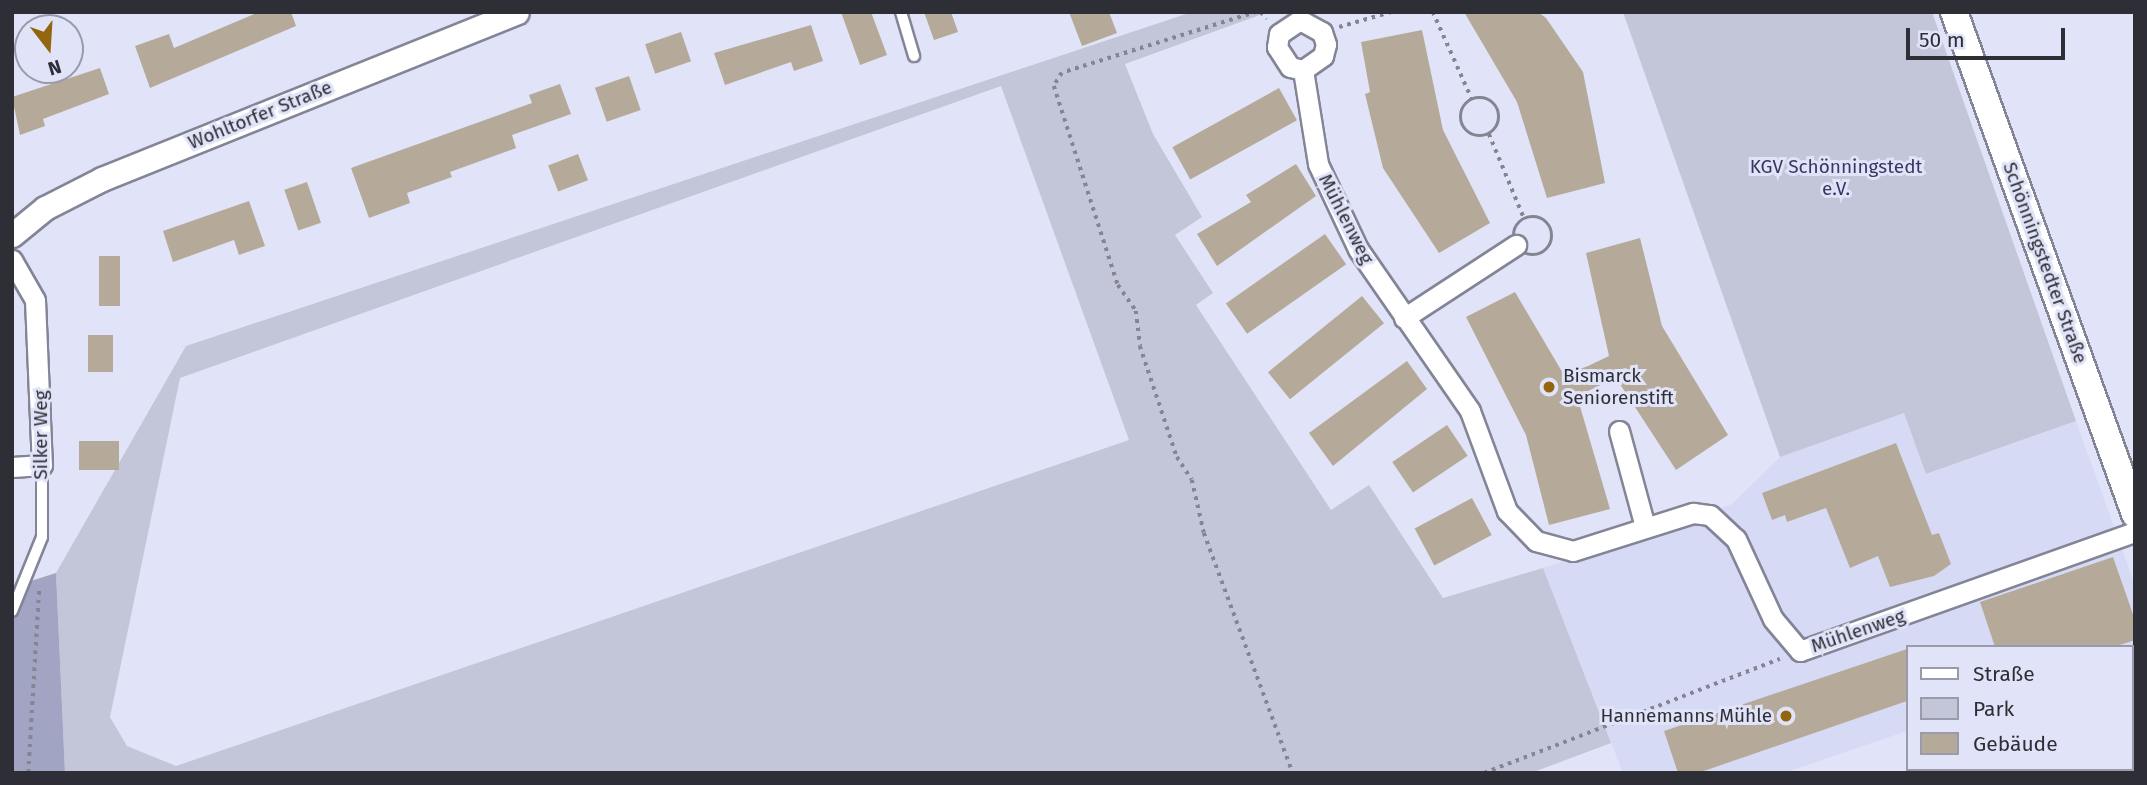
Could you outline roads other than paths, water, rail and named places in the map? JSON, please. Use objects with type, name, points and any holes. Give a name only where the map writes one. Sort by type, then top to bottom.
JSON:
[{"type":"main road","name":"Schönningstedter Straße","points":[[1954,12],[2135,514]]},
{"type":"street","name":"Wohltorfer Straße","points":[[12,235],[45,208],[102,179],[517,12]]},
{"type":"street","points":[[1300,20],[1322,32],[1324,56],[1303,70],[1281,59],[1279,34],[1300,20]]},
{"type":"street","name":"Mühlenweg","points":[[1303,70],[1318,164],[1358,249],[1470,411],[1507,511],[1536,541],[1573,551],[1693,513],[1710,515],[1736,539],[1773,619],[1800,651],[2135,532]]},
{"type":"street","points":[[1404,318],[1516,246]]},
{"type":"street","name":"Silker Weg","points":[[12,260],[35,300],[41,464]]},
{"type":"street","points":[[1619,431],[1645,527]]},
{"type":"street","points":[[12,467],[41,464]]},
{"type":"lane","points":[[901,12],[914,56]]},
{"type":"lane","name":"Silker Weg","points":[[12,611],[42,537],[41,464]]},
{"type":"place","name":"Bismarck Seniorenstift","points":[[1549,387]]},
{"type":"place","name":"Hannemanns Mühle","points":[[1786,716]]},
{"type":"park label","name":"KGV Schönningstedt e.V.","points":[[1836,178]]}]
